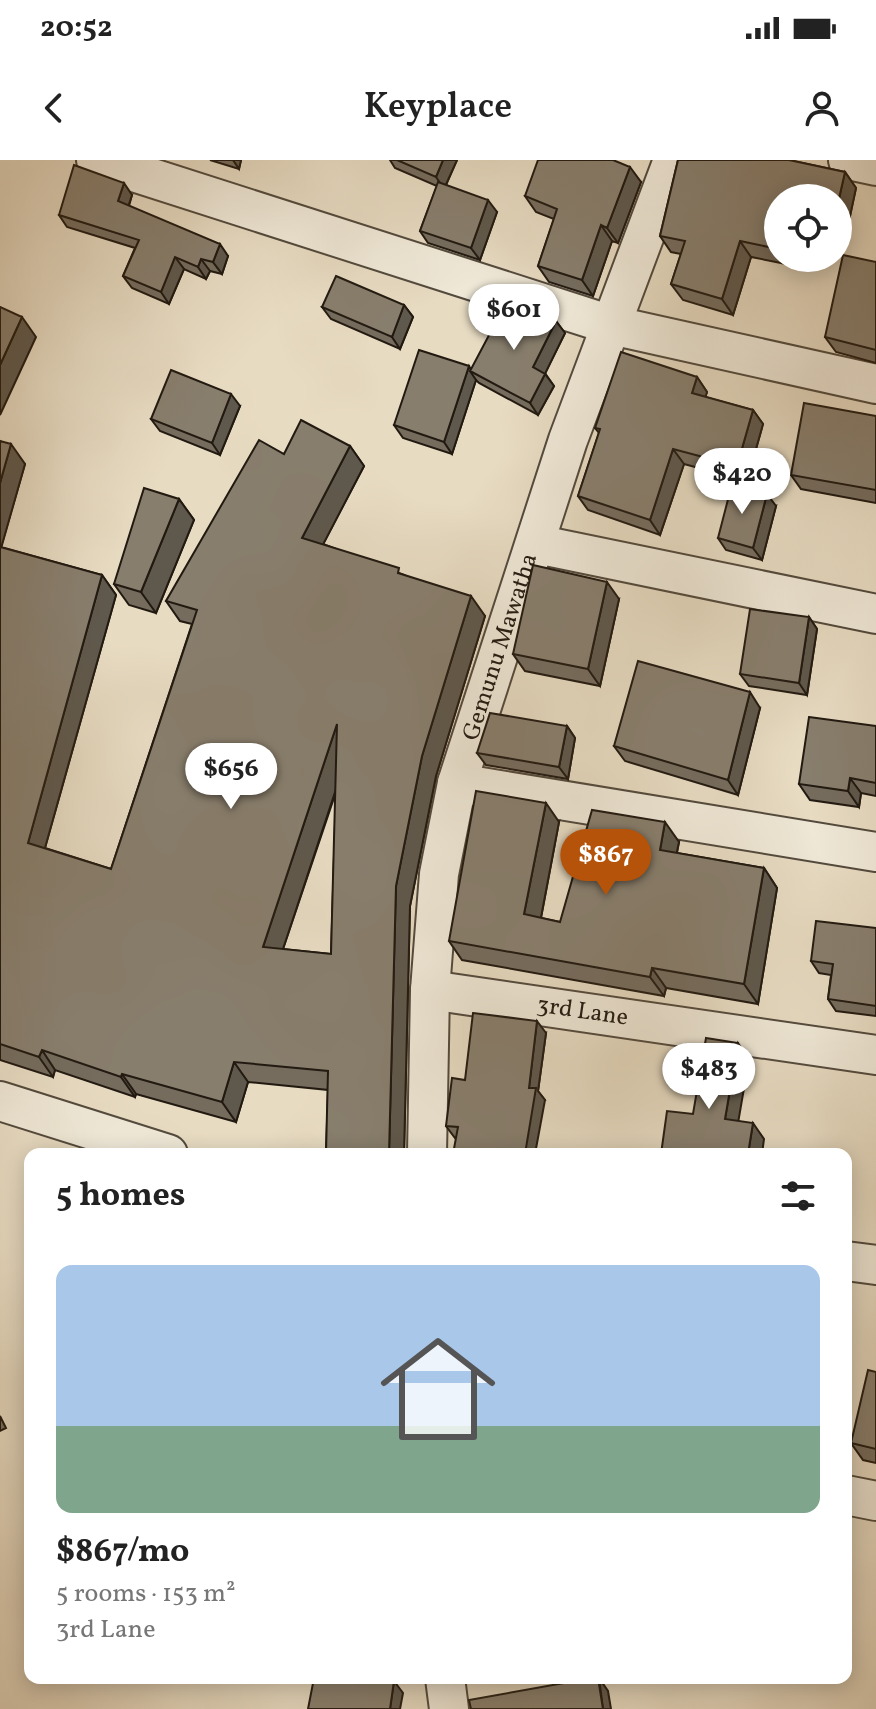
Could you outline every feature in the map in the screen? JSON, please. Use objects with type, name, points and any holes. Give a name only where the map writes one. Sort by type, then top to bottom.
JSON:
[{"type":"street","points":[[96,160],[611,325],[876,384]]},
{"type":"street","name":"Gemunu Mawatha","points":[[427,1148],[430,990],[439,874],[457,783],[568,440],[673,160]]},
{"type":"street","points":[[848,160],[876,166]]},
{"type":"street","points":[[536,544],[876,614]]},
{"type":"street","points":[[457,783],[876,852]]},
{"type":"street","name":"3rd Lane","points":[[430,990],[876,1055]]},
{"type":"street","points":[[0,1101],[149,1148]]},
{"type":"street","points":[[852,1262],[876,1265]]},
{"type":"street","points":[[852,1496],[876,1501]]},
{"type":"street","points":[[446,1684],[449,1709]]},
{"type":"building","points":[[397,160],[443,160],[436,177]]},
{"type":"building","points":[[538,160],[613,160],[630,167],[607,228],[601,225],[582,280],[538,266],[557,209],[525,196]]},
{"type":"building","points":[[678,160],[789,160],[845,172],[842,184],[764,184],[764,246],[740,241],[722,299],[671,284],[685,241],[660,236]]},
{"type":"building","points":[[74,165],[124,183],[118,201],[220,244],[213,262],[201,259],[198,267],[175,257],[161,292],[123,276],[139,240],[59,215]]},
{"type":"building","points":[[438,182],[488,200],[471,248],[420,231]]},
{"type":"building","points":[[852,257],[876,262],[876,350],[825,337],[839,272],[852,272]]},
{"type":"building","points":[[336,276],[404,305],[392,337],[322,307]]},
{"type":"building","points":[[505,305],[556,321],[533,367],[545,374],[530,403],[470,371]]},
{"type":"building","points":[[0,307],[22,317],[0,365]]},
{"type":"building","points":[[419,350],[469,366],[444,442],[394,425]]},
{"type":"building","points":[[621,352],[697,377],[692,393],[753,410],[737,466],[673,449],[650,520],[578,496],[600,429],[595,428]]},
{"type":"building","points":[[171,370],[231,394],[212,443],[151,419]]},
{"type":"building","points":[[804,403],[876,416],[876,490],[791,475]]},
{"type":"building","points":[[301,420],[350,446],[302,538],[399,568],[398,573],[471,596],[422,756],[396,886],[389,1148],[326,1148],[328,1071],[234,1062],[222,1102],[122,1074],[121,1077],[42,1050],[39,1057],[0,1044],[0,547],[102,575],[28,843],[111,869],[197,610],[166,601],[259,440],[284,454]],"holes":[[[337,724],[331,954],[263,947]]]},
{"type":"building","points":[[0,441],[11,444],[0,483]]},
{"type":"building","points":[[732,484],[767,494],[753,548],[718,538]]},
{"type":"building","points":[[144,488],[179,499],[141,592],[114,584]]},
{"type":"building","points":[[533,565],[607,582],[588,669],[513,654]]},
{"type":"building","points":[[750,609],[809,617],[799,683],[740,674]]},
{"type":"building","points":[[638,661],[750,692],[728,780],[614,746]]},
{"type":"building","points":[[490,713],[567,726],[559,767],[477,753]]},
{"type":"building","points":[[809,717],[876,726],[876,783],[850,778],[848,791],[799,784]]},
{"type":"building","points":[[476,791],[546,803],[524,914],[560,922],[592,810],[665,822],[660,850],[764,868],[744,984],[652,968],[650,977],[449,941]]},
{"type":"building","points":[[816,921],[876,928],[876,1006],[828,999],[833,964],[811,961]]},
{"type":"building","points":[[473,1013],[537,1021],[529,1088],[536,1088],[526,1148],[454,1148],[458,1127],[446,1126],[452,1078],[465,1080]]},
{"type":"building","points":[[706,1038],[738,1043],[725,1119],[753,1123],[749,1148],[662,1148],[667,1111],[693,1114]]},
{"type":"building","points":[[868,1370],[876,1372],[876,1449],[852,1443]]},
{"type":"building","points":[[313,1684],[394,1684],[390,1709],[308,1709]]},
{"type":"building","points":[[558,1684],[599,1684],[603,1709],[471,1709],[469,1700]]}]
